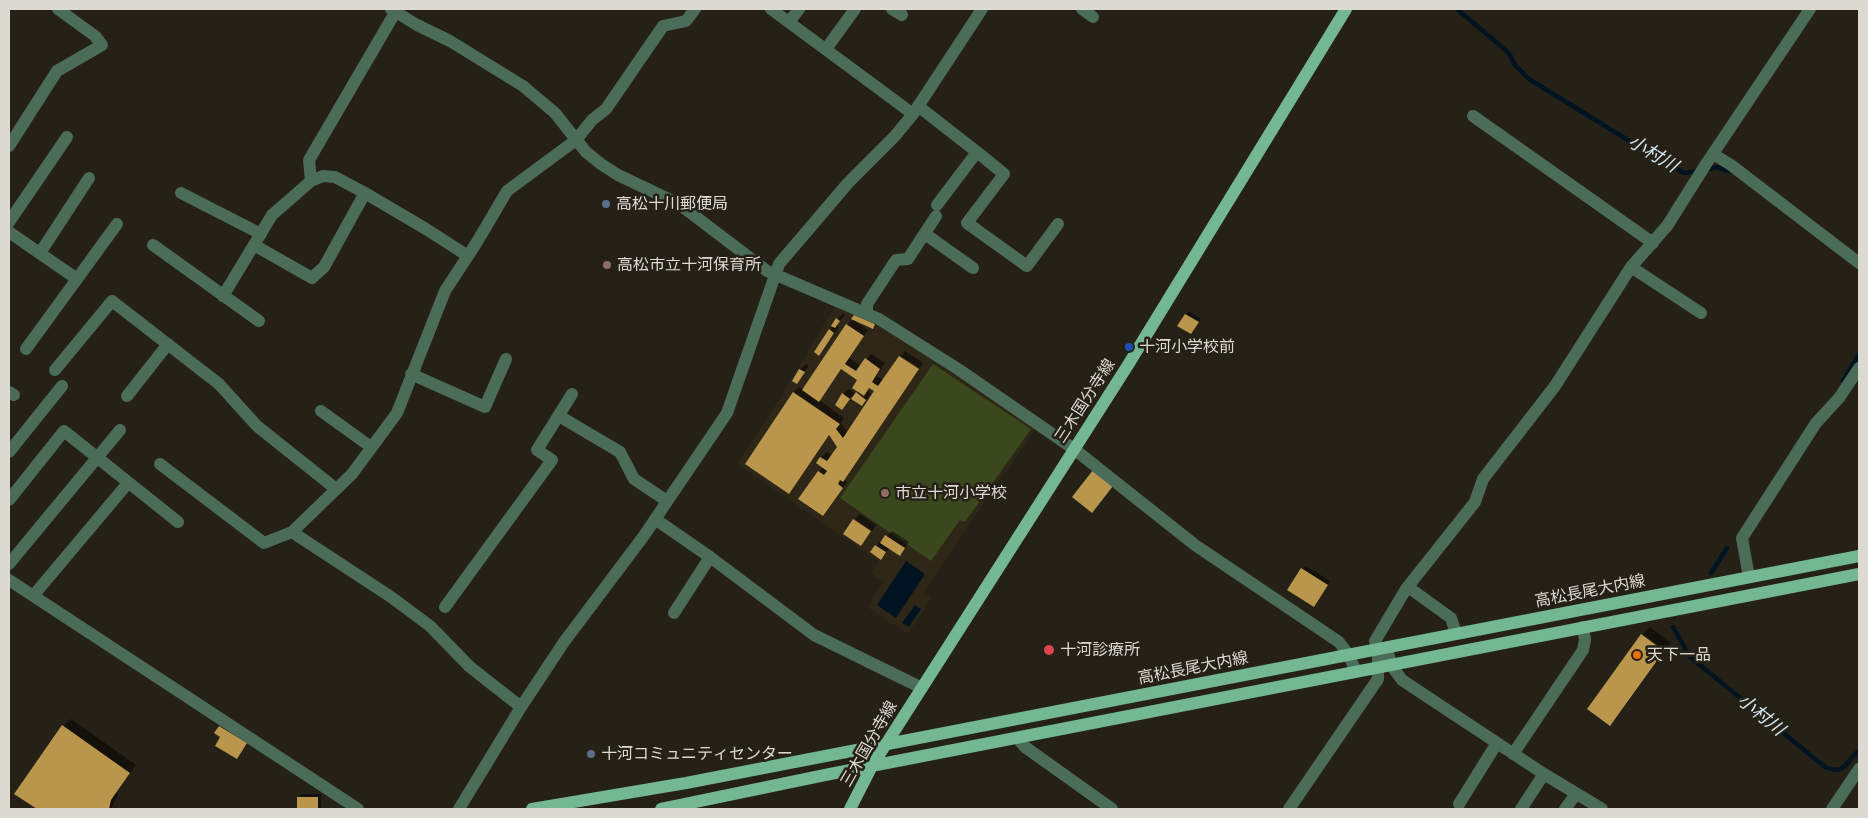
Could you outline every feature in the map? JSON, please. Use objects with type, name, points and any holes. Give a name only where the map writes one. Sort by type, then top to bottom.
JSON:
[{"type":"main road","name":"三木国分寺線","points":[[850,809],[872,766],[1138,348],[1346,9]]},
{"type":"main road","name":"高松長尾大内線","points":[[532,809],[686,783],[1859,556]]},
{"type":"main road","points":[[661,809],[1356,671],[1859,574]]},
{"type":"street","points":[[9,146],[14,126],[57,71],[102,45],[96,36],[58,9]]},
{"type":"street","points":[[160,464],[264,543],[292,532],[352,474],[397,412],[445,290],[507,191],[576,140],[592,120],[606,109],[663,26],[686,21],[695,9]]},
{"type":"street","points":[[771,9],[977,152],[1004,174],[968,223],[1027,266],[1058,224]]},
{"type":"street","points":[[789,22],[800,9]]},
{"type":"street","points":[[826,49],[855,9]]},
{"type":"street","points":[[459,809],[521,707],[564,642],[655,519],[727,413],[780,264],[848,184],[895,136],[916,110],[982,9]]},
{"type":"street","points":[[1082,9],[1094,17]]},
{"type":"street","points":[[1289,809],[1367,698],[1385,666],[1382,648],[1375,641],[1408,587],[1475,502],[1483,479],[1555,386],[1631,267],[1667,226],[1709,159],[1810,9]]},
{"type":"street","points":[[311,181],[309,160],[393,10],[417,25],[450,41],[523,86],[555,113],[576,140],[601,164],[618,175],[679,204],[767,271],[879,319],[958,369],[1074,448],[1194,545],[1339,642],[1348,654],[1356,671]]},
{"type":"street","points":[[1473,116],[1653,243]]},
{"type":"street","points":[[9,222],[67,137]]},
{"type":"street","points":[[867,314],[868,304],[896,260],[908,259],[925,234],[937,211],[977,152]]},
{"type":"street","points":[[1709,159],[1731,165],[1859,263]]},
{"type":"street","points":[[223,296],[272,215],[311,181],[322,176],[335,177],[365,193],[468,256]]},
{"type":"street","points":[[40,253],[90,178]]},
{"type":"street","points":[[181,193],[261,234]]},
{"type":"street","points":[[254,245],[312,278],[324,267],[365,193]]},
{"type":"street","points":[[26,349],[117,224]]},
{"type":"street","points":[[9,232],[77,279]]},
{"type":"street","points":[[925,234],[973,268]]},
{"type":"street","points":[[152,244],[259,321]]},
{"type":"street","points":[[1631,267],[1701,313]]},
{"type":"street","points":[[55,370],[112,301],[219,384],[257,426],[336,489]]},
{"type":"street","points":[[128,396],[168,344]]},
{"type":"street","points":[[412,374],[485,407],[506,359]]},
{"type":"street","points":[[1749,577],[1742,538],[1816,424],[1839,398],[1859,368]]},
{"type":"street","points":[[9,452],[62,386]]},
{"type":"street","points":[[445,607],[552,460],[537,450],[572,394]]},
{"type":"street","points":[[321,411],[371,447]]},
{"type":"street","points":[[559,416],[620,452],[634,480],[667,501]]},
{"type":"street","points":[[9,564],[120,430]]},
{"type":"street","points":[[9,500],[64,431],[178,522]]},
{"type":"street","points":[[33,596],[128,482]]},
{"type":"street","points":[[655,519],[710,556],[814,635],[922,688]]},
{"type":"street","points":[[292,532],[391,597],[430,626],[470,667],[521,707]]},
{"type":"street","points":[[674,613],[710,556]]},
{"type":"street","points":[[9,580],[358,809]]},
{"type":"street","points":[[1408,587],[1452,618],[1456,633]]},
{"type":"street","points":[[1514,754],[1583,650],[1585,640],[1583,627]]},
{"type":"street","points":[[1385,666],[1402,680],[1544,774],[1602,809]]},
{"type":"street","points":[[1017,738],[1025,747],[1112,809]]},
{"type":"street","points":[[1459,804],[1497,743]]},
{"type":"street","points":[[1832,809],[1859,769]]},
{"type":"street","points":[[1521,809],[1544,774]]},
{"type":"street","points":[[1565,809],[1576,794]]},
{"type":"shaded area","name":"市立十河小学校","points":[[836,304],[874,322],[1037,427],[970,522],[924,592],[932,597],[908,634],[867,607],[884,582],[871,574],[879,561],[737,464],[781,397]]},
{"type":"green space","points":[[933,364],[1031,429],[965,522],[960,520],[931,561],[840,498]]},
{"type":"water","points":[[906,561],[925,574],[896,618],[877,605]]},
{"type":"water","points":[[915,605],[921,609],[909,627],[902,623]]},
{"type":"building","points":[[1185,314],[1199,322],[1191,334],[1177,326]]},
{"type":"building","points":[[854,315],[875,324],[873,329],[851,319]]},
{"type":"building","points":[[836,318],[840,321],[835,328],[831,326]]},
{"type":"building","points":[[846,324],[864,336],[845,364],[856,371],[865,358],[880,369],[872,382],[878,386],[899,356],[919,369],[843,482],[840,480],[838,484],[843,488],[823,516],[798,499],[818,471],[824,475],[827,471],[816,463],[820,457],[827,461],[837,447],[829,435],[789,494],[745,464],[793,392],[840,424],[836,429],[843,438],[874,391],[869,388],[864,396],[852,388],[857,380],[841,369],[819,402],[802,390]]},
{"type":"building","points":[[829,329],[834,333],[819,356],[814,352]]},
{"type":"building","points":[[799,369],[805,372],[797,384],[792,381]]},
{"type":"building","points":[[856,392],[866,400],[862,406],[851,399]]},
{"type":"building","points":[[842,393],[850,399],[842,410],[835,405]]},
{"type":"building","points":[[1093,470],[1113,486],[1092,513],[1072,497]]},
{"type":"building","points":[[853,519],[871,531],[861,546],[843,534]]},
{"type":"building","points":[[885,535],[905,548],[900,556],[880,543]]},
{"type":"building","points":[[875,545],[886,552],[881,560],[870,552]]},
{"type":"building","points":[[1301,568],[1328,585],[1314,607],[1287,590]]},
{"type":"building","points":[[1641,634],[1664,651],[1610,726],[1587,709]]},
{"type":"building","points":[[62,725],[130,773],[111,800],[109,809],[37,809],[14,794]]},
{"type":"building","points":[[219,726],[247,743],[237,759],[215,746],[220,737],[214,733]]},
{"type":"building","points":[[297,797],[318,797],[318,809],[297,809]]},
{"type":"waterway","name":"小村川","points":[[1457,9],[1509,53],[1515,65],[1529,79],[1684,173],[1698,171]]},
{"type":"waterway","name":"小村川","points":[[1705,170],[1717,167],[1731,172]]},
{"type":"waterway","name":"小村川","points":[[1843,381],[1859,354]]},
{"type":"waterway","name":"小村川","points":[[1711,573],[1727,548]]},
{"type":"waterway","name":"小村川","points":[[1673,627],[1690,657],[1825,767],[1842,769],[1859,751]]},
{"type":"place","name":"高松十川郵便局","points":[[606,204]]},
{"type":"place","name":"高松市立十河保育所","points":[[607,265]]},
{"type":"place","name":"十河小学校前","points":[[1129,347]]},
{"type":"place","name":"市立十河小学校","points":[[885,493]]},
{"type":"place","name":"十河診療所","points":[[1049,650]]},
{"type":"place","name":"天下一品","points":[[1637,655]]},
{"type":"place","name":"十河コミュニティセンター","points":[[591,754]]}]
